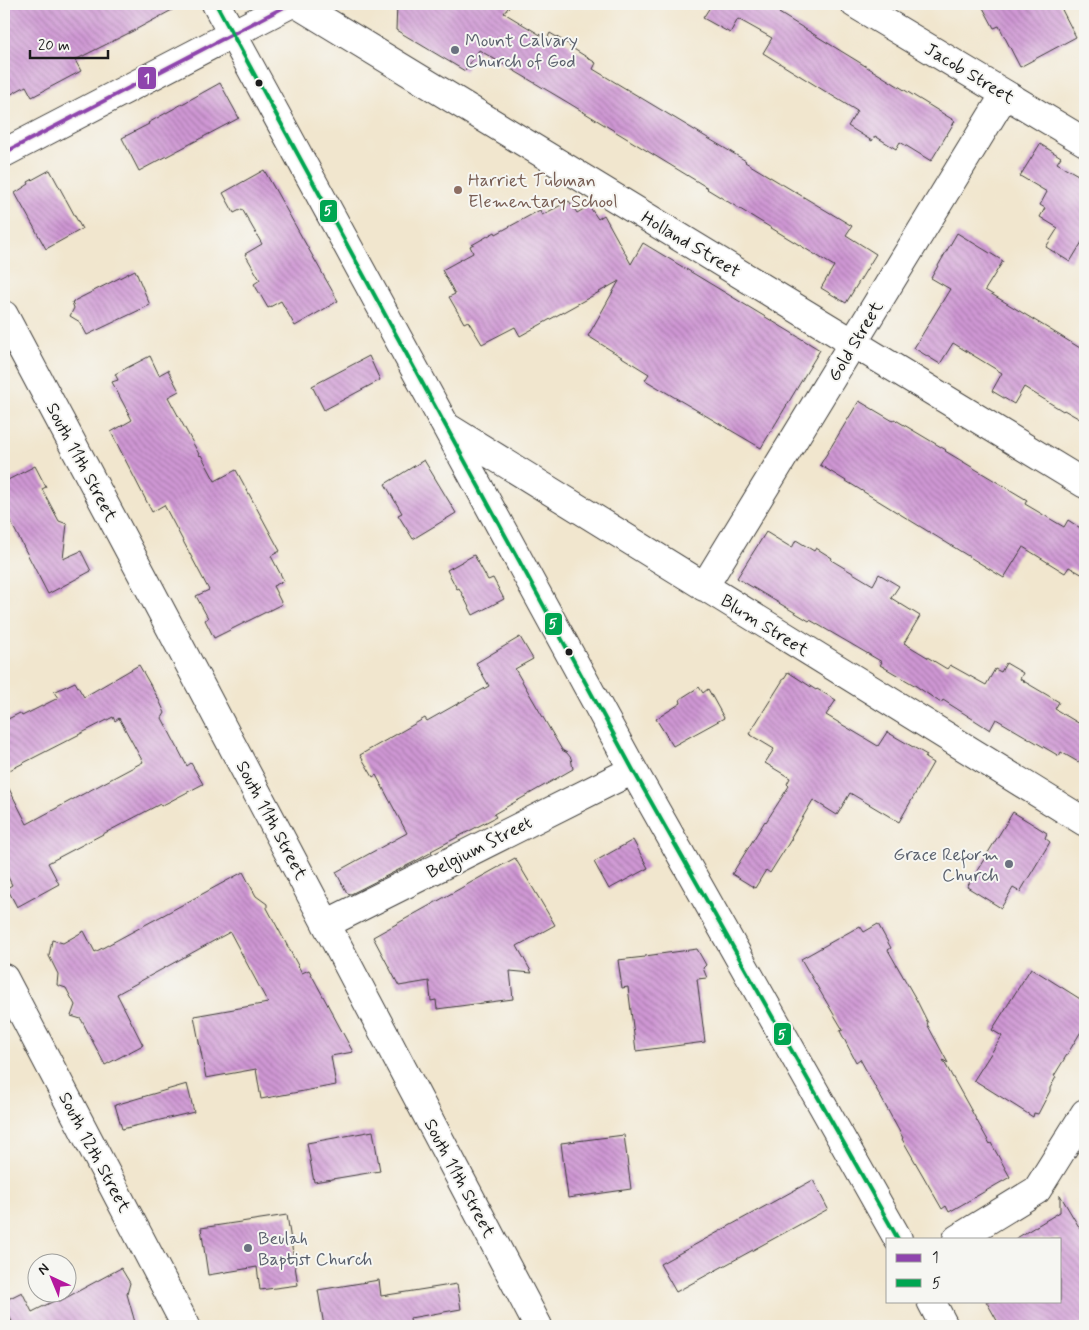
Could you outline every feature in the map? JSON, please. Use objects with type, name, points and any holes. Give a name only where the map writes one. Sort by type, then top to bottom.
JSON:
[{"type":"street","points":[[216,4],[633,770],[897,1238]]},
{"type":"street","points":[[4,154],[290,4]]},
{"type":"street","name":"Holland Street","points":[[297,4],[1085,484]]},
{"type":"street","name":"Jacob Street","points":[[855,4],[1085,142]]},
{"type":"street","name":"Gold Street","points":[[704,587],[1005,94]]},
{"type":"street","name":"South 11th Street","points":[[4,315],[538,1326]]},
{"type":"street","name":"Blum Street","points":[[446,426],[1085,822]]},
{"type":"street","name":"Belgium Street","points":[[326,924],[633,770]]},
{"type":"street","name":"South 12th Street","points":[[4,978],[186,1326]]},
{"type":"street","points":[[959,1238],[1037,1190],[1085,1113]]},
{"type":"street","points":[[932,1302],[944,1326]]},
{"type":"building","points":[[4,4],[183,4],[75,60],[81,71],[32,97],[26,86],[4,98]]},
{"type":"building","points":[[397,4],[511,4],[504,13],[547,39],[550,33],[570,45],[596,63],[593,69],[852,226],[846,235],[876,254],[846,303],[821,288],[834,266],[479,50],[465,71],[396,30]]},
{"type":"building","points":[[712,4],[785,4],[779,13],[955,121],[931,161],[900,142],[896,149],[875,136],[872,141],[848,126],[857,111],[763,53],[772,38],[738,19],[730,33],[703,18]]},
{"type":"building","points":[[981,4],[1059,4],[1076,37],[1020,67],[999,26],[994,28]]},
{"type":"building","points":[[220,83],[239,118],[139,171],[122,138]]},
{"type":"building","points":[[1040,144],[1061,157],[1057,163],[1085,179],[1085,237],[1070,262],[1046,247],[1058,228],[1040,217],[1045,208],[1040,205],[1047,192],[1020,176]]},
{"type":"building","points":[[50,170],[82,229],[46,249],[15,193],[29,184],[28,182]]},
{"type":"building","points":[[264,170],[338,301],[295,326],[281,301],[268,308],[254,284],[260,280],[245,254],[262,244],[242,209],[234,213],[223,193]]},
{"type":"building","points":[[569,201],[577,213],[589,206],[598,219],[604,215],[631,264],[643,243],[820,350],[761,448],[645,380],[649,374],[588,336],[619,281],[520,336],[515,327],[482,344],[468,321],[464,323],[449,297],[455,294],[442,270],[473,253],[470,246],[495,232],[496,234],[540,210],[542,215]]},
{"type":"building","points":[[957,233],[1003,261],[985,290],[1085,351],[1085,422],[1024,387],[1014,404],[992,391],[1002,373],[953,343],[940,364],[914,348],[950,289],[931,278]]},
{"type":"building","points":[[135,270],[150,305],[87,335],[80,322],[70,316],[74,308],[72,302]]},
{"type":"building","points":[[150,356],[159,375],[168,370],[179,391],[168,397],[215,481],[236,470],[280,551],[271,556],[284,581],[273,586],[282,604],[214,638],[205,620],[208,618],[196,596],[209,590],[164,505],[152,512],[111,432],[132,420],[112,382],[118,380],[115,374]]},
{"type":"building","points":[[369,356],[380,380],[324,410],[312,386]]},
{"type":"building","points":[[859,401],[946,450],[1027,500],[1025,504],[1064,527],[1068,520],[1085,531],[1085,576],[1069,567],[1065,573],[1023,547],[1004,578],[820,465]]},
{"type":"building","points":[[424,460],[456,513],[413,539],[398,515],[402,513],[385,484]]},
{"type":"building","points":[[35,466],[46,487],[42,489],[59,521],[67,524],[63,559],[81,551],[91,571],[48,594],[4,509],[4,482]]},
{"type":"building","points":[[766,532],[792,548],[796,540],[814,551],[816,548],[832,558],[831,560],[873,585],[879,574],[899,586],[891,598],[920,616],[904,643],[947,669],[950,665],[986,685],[995,669],[1001,672],[1006,663],[1023,673],[1020,679],[1059,702],[1055,709],[1085,727],[1085,766],[1061,752],[1059,756],[996,719],[990,730],[943,700],[941,703],[880,665],[882,662],[737,578]]},
{"type":"building","points":[[474,555],[488,580],[493,578],[504,599],[473,615],[447,570]]},
{"type":"building","points":[[520,637],[533,659],[515,669],[562,750],[571,758],[573,769],[494,814],[496,817],[414,862],[351,894],[347,893],[336,872],[407,833],[376,775],[373,777],[360,755],[425,718],[427,721],[489,686],[476,663]]},
{"type":"building","points":[[139,665],[159,700],[165,713],[162,718],[187,766],[191,763],[203,784],[161,806],[160,804],[48,863],[59,884],[17,907],[7,888],[12,885],[4,869],[4,779],[27,824],[143,762],[119,718],[115,721],[113,717],[4,773],[4,721],[20,713],[22,716],[58,698],[54,692],[75,682],[84,697]]},
{"type":"building","points":[[788,672],[836,700],[826,715],[878,746],[887,732],[927,755],[925,758],[933,763],[899,822],[850,793],[837,815],[813,800],[770,873],[766,870],[755,888],[732,874],[789,786],[787,784],[790,778],[765,763],[774,749],[749,734]]},
{"type":"building","points":[[699,687],[703,693],[708,689],[724,718],[673,746],[656,719],[681,703],[680,699]]},
{"type":"building","name":"Grace Reform Church","points":[[1013,812],[1047,833],[1045,838],[1050,842],[1020,892],[1013,888],[1001,908],[967,887]]},
{"type":"building","points":[[633,840],[648,868],[609,889],[594,862]]},
{"type":"building","points":[[515,858],[555,925],[517,946],[532,973],[510,971],[513,999],[437,1009],[436,1000],[431,1001],[429,981],[399,986],[373,937]]},
{"type":"building","points":[[243,872],[256,896],[267,904],[267,908],[302,973],[309,970],[353,1052],[331,1056],[336,1085],[261,1099],[256,1069],[206,1078],[194,1016],[268,1003],[230,932],[117,994],[143,1045],[105,1065],[81,1019],[71,1016],[75,1005],[66,988],[57,985],[58,974],[49,956],[52,940],[63,943],[84,931],[95,952]]},
{"type":"building","points":[[878,924],[891,948],[888,950],[917,1001],[948,1063],[943,1060],[1010,1177],[949,1212],[946,1206],[942,1209],[902,1139],[860,1059],[856,1062],[840,1031],[843,1030],[801,959],[860,926],[864,932]]},
{"type":"building","points":[[697,949],[706,965],[703,968],[707,978],[697,979],[705,1042],[636,1051],[628,987],[622,988],[618,960]]},
{"type":"building","points":[[1031,968],[1085,1002],[1085,1025],[1054,1076],[1056,1077],[1038,1114],[1034,1113],[1033,1117],[974,1080],[1002,1036],[992,1030]]},
{"type":"building","points":[[187,1084],[194,1112],[122,1129],[115,1105]]},
{"type":"building","points":[[373,1131],[380,1171],[314,1182],[307,1143]]},
{"type":"building","points":[[624,1135],[631,1189],[568,1198],[561,1143]]},
{"type":"building","points":[[813,1180],[828,1209],[676,1292],[660,1264]]},
{"type":"building","points":[[1060,1195],[1085,1237],[1085,1322],[1077,1326],[1000,1326],[987,1302],[1062,1302],[1062,1238],[1017,1238],[1060,1212]]},
{"type":"building","name":"Beulah Baptist Church","points":[[287,1215],[298,1285],[260,1290],[257,1267],[208,1275],[201,1228]]},
{"type":"building","points":[[121,1268],[130,1283],[127,1294],[136,1326],[4,1326],[12,1322],[4,1306],[4,1301],[22,1292],[32,1312],[52,1302],[78,1302],[78,1291]]},
{"type":"building","points":[[379,1280],[381,1296],[457,1284],[461,1309],[410,1318],[411,1326],[324,1326],[318,1290]]},
{"type":"transit line","name":"5","points":[[216,4],[633,770],[897,1238]]},
{"type":"transit line","name":"1","points":[[4,153],[290,4]]},
{"type":"place","name":"Mount Calvary Church of God","points":[[455,50]]},
{"type":"place","name":"Harriet Tubman Elementary School","points":[[458,190]]},
{"type":"place","name":"Grace Reform Church","points":[[1009,864]]},
{"type":"place","name":"Beulah Baptist Church","points":[[248,1248]]}]
